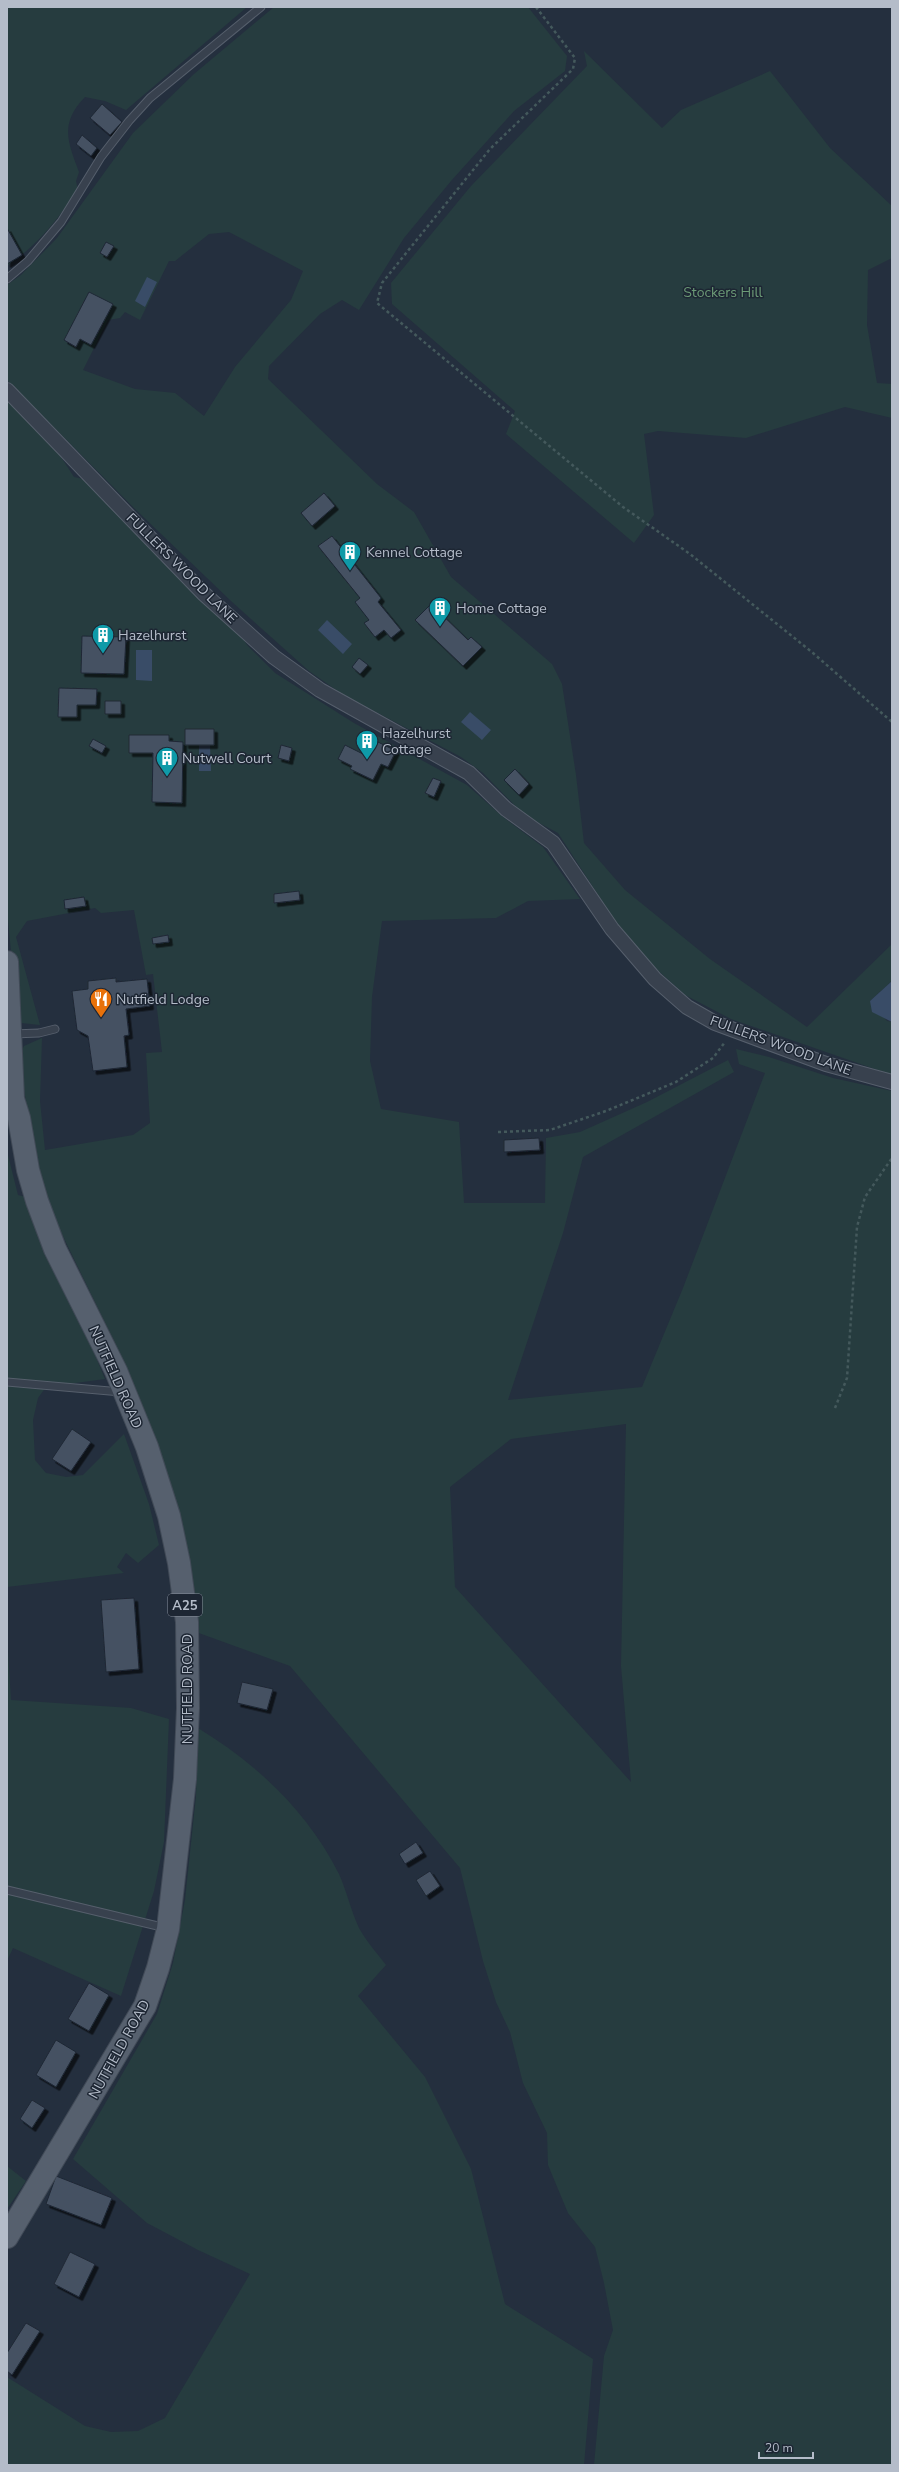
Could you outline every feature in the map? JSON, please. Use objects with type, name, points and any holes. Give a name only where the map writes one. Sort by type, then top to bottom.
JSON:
[{"type":"main road","name":"NUTFIELD ROAD","points":[[7,962],[13,1099],[19,1118],[28,1170],[37,1201],[55,1249],[125,1393],[147,1447],[169,1516],[179,1563],[187,1622],[188,1708],[185,1779],[168,1929],[158,1968],[145,2006],[7,2237]]},
{"type":"street","name":"FULLERS WOOD LANE","points":[[7,390],[203,593],[274,657],[320,690],[469,773],[506,808],[552,843],[612,929],[655,979],[687,1007],[715,1023],[826,1064],[892,1082]]},
{"type":"lane","points":[[7,279],[28,261],[61,222],[101,157],[129,121],[150,98],[261,7]]},
{"type":"lane","points":[[10,1034],[40,1033],[55,1029]]},
{"type":"lane","points":[[7,1382],[125,1393]]},
{"type":"lane","points":[[7,1890],[168,1929]]},
{"type":"path","points":[[536,7],[575,58],[573,68],[490,149],[382,283],[377,303],[508,414],[623,507],[715,574],[813,653],[892,722]]},
{"type":"path","points":[[498,1132],[550,1130],[606,1111],[676,1082],[713,1058],[734,1030]]},
{"type":"path","points":[[836,1408],[847,1378],[857,1227],[865,1197],[892,1158]]},
{"type":"green space","points":[[7,7],[247,7],[126,110],[105,101],[85,97],[72,116],[68,133],[69,142],[79,172],[76,181],[78,190],[62,212],[38,240],[7,266]]},
{"type":"green space","points":[[274,7],[528,7],[567,56],[565,71],[514,111],[451,181],[404,238],[359,310],[342,300],[320,314],[269,366],[268,379],[377,484],[414,512],[451,577],[552,664],[562,684],[576,775],[584,843],[625,890],[710,959],[807,1027],[892,944],[892,981],[870,1001],[887,1021],[892,1022],[892,1075],[731,1019],[685,995],[651,964],[613,918],[558,833],[524,815],[483,773],[461,757],[342,694],[309,671],[231,601],[134,508],[7,380],[7,285],[21,275],[57,238],[133,133],[194,74]],"holes":[[[229,232],[303,271],[291,300],[235,367],[204,416],[175,393],[135,389],[83,370],[108,320],[120,318],[125,312],[140,320],[169,261],[175,261],[209,234]]]},
{"type":"green space","name":"Stockers Hill","points":[[584,51],[662,128],[681,110],[770,71],[830,148],[892,206],[892,258],[868,270],[867,325],[877,383],[892,384],[892,418],[845,407],[746,438],[658,431],[644,434],[654,515],[634,543],[506,434],[515,411],[392,304],[391,283],[471,186],[587,66]]},
{"type":"green space","points":[[7,398],[50,440],[74,477],[88,480],[241,635],[247,645],[275,673],[354,723],[467,785],[503,817],[543,847],[580,899],[528,901],[496,918],[382,921],[372,997],[370,1061],[381,1109],[459,1122],[464,1203],[545,1203],[546,1138],[580,1132],[647,1102],[728,1060],[734,1072],[583,1157],[563,1233],[508,1400],[642,1387],[683,1288],[765,1073],[739,1064],[736,1049],[769,1057],[833,1078],[892,1091],[892,2465],[594,2465],[604,2356],[613,2330],[604,2283],[595,2247],[568,2213],[548,2165],[547,2133],[523,2083],[510,2032],[496,2002],[483,1961],[460,1868],[290,1666],[196,1632],[186,1547],[157,1442],[127,1368],[57,1224],[36,1166],[24,1090],[21,1052],[24,1046],[42,1038],[40,1101],[45,1150],[133,1135],[150,1123],[146,1053],[162,1052],[153,974],[146,975],[134,910],[101,913],[95,908],[27,921],[16,937],[40,1025],[21,1023],[17,1016],[7,909]],"holes":[[[626,1424],[621,1666],[631,1782],[455,1587],[450,1487],[511,1439]]]},
{"type":"green space","points":[[7,1151],[18,1195],[30,1198],[105,1379],[46,1387],[38,1398],[33,1420],[35,1460],[46,1473],[66,1477],[83,1475],[124,1434],[149,1504],[159,1545],[138,1563],[126,1553],[117,1567],[124,1573],[7,1587]]},
{"type":"green space","points":[[7,1635],[11,1700],[131,1708],[169,1719],[164,1842],[154,1891],[121,1996],[13,1948],[7,1961]]},
{"type":"green space","points":[[198,1728],[241,1757],[279,1791],[312,1830],[339,1874],[359,1928],[386,1965],[358,1996],[425,2077],[471,2169],[505,2304],[593,2359],[584,2465],[7,2465],[7,2377],[85,2426],[111,2432],[138,2431],[165,2418],[250,2274],[198,2250],[147,2223],[73,2159],[157,2014],[173,1963],[185,1900],[196,1796]]},
{"type":"green space","points":[[7,2166],[26,2181],[7,2209]]},
{"type":"water","points":[[147,277],[157,282],[145,307],[135,301]]},
{"type":"water","points":[[327,620],[352,644],[343,654],[318,630]]},
{"type":"water","points":[[136,650],[152,650],[152,681],[136,680]]},
{"type":"water","points":[[470,712],[491,730],[482,740],[461,722]]},
{"type":"water","points":[[199,745],[210,745],[211,771],[199,771]]},
{"type":"water","points":[[892,981],[892,1022],[872,1012],[870,1001]]},
{"type":"building","points":[[102,104],[122,122],[110,135],[90,118]]},
{"type":"building","points":[[82,135],[97,148],[91,156],[76,144]]},
{"type":"building","points":[[7,228],[22,255],[7,264]]},
{"type":"building","points":[[106,242],[114,246],[107,257],[100,253]]},
{"type":"building","points":[[89,292],[113,304],[91,345],[80,339],[76,347],[64,340]]},
{"type":"building","points":[[324,493],[335,506],[312,526],[301,513]]},
{"type":"building","name":"Kennel Cottage","points":[[332,536],[381,598],[378,602],[401,630],[391,638],[384,630],[375,637],[364,623],[369,620],[355,602],[360,598],[318,546]]},
{"type":"building","name":"Home Cottage","points":[[431,604],[468,640],[471,637],[482,647],[463,666],[415,620]]},
{"type":"building","name":"Hazelhurst","points":[[82,636],[126,637],[124,674],[81,673]]},
{"type":"building","points":[[359,658],[368,665],[360,674],[352,667]]},
{"type":"building","points":[[59,688],[97,689],[96,705],[77,705],[77,717],[58,717]]},
{"type":"building","points":[[105,701],[121,701],[121,714],[105,714]]},
{"type":"building","points":[[185,729],[214,729],[214,745],[185,745]]},
{"type":"building","name":"Nutwell Court","points":[[129,735],[169,735],[169,741],[183,742],[182,803],[152,802],[153,753],[129,753]]},
{"type":"building","points":[[93,739],[106,746],[102,753],[89,746]]},
{"type":"building","name":"Hazelhurst Cottage","points":[[374,740],[396,751],[388,767],[381,764],[373,780],[350,769],[352,766],[338,759],[345,745],[367,756]]},
{"type":"building","points":[[281,745],[292,748],[289,761],[278,758]]},
{"type":"building","points":[[515,769],[529,784],[519,795],[504,780]]},
{"type":"building","points":[[433,778],[441,781],[434,797],[425,793]]},
{"type":"building","points":[[299,891],[300,900],[274,903],[274,894]]},
{"type":"building","points":[[84,897],[86,906],[65,909],[64,900]]},
{"type":"building","points":[[168,935],[169,942],[153,944],[152,938]]},
{"type":"building","name":"Nutfield Lodge","points":[[116,978],[116,982],[147,979],[150,1006],[126,1009],[129,1035],[124,1036],[127,1067],[93,1071],[88,1036],[77,1030],[72,991],[88,989],[88,981]]},
{"type":"building","points":[[539,1138],[540,1150],[504,1152],[504,1140]]},
{"type":"building","points":[[72,1429],[91,1442],[71,1471],[52,1459]]},
{"type":"building","points":[[134,1598],[139,1669],[106,1672],[101,1600]]},
{"type":"building","points":[[242,1682],[273,1689],[267,1710],[237,1703]]},
{"type":"building","points":[[416,1842],[423,1853],[405,1864],[399,1854]]},
{"type":"building","points":[[430,1871],[440,1886],[426,1896],[416,1880]]},
{"type":"building","points":[[89,1983],[109,1995],[89,2031],[68,2019]]},
{"type":"building","points":[[56,2040],[76,2052],[56,2087],[36,2075]]},
{"type":"building","points":[[32,2100],[45,2108],[32,2128],[20,2119]]},
{"type":"building","points":[[56,2176],[112,2198],[101,2225],[46,2204]]},
{"type":"building","points":[[70,2252],[95,2264],[79,2297],[54,2284]]},
{"type":"building","points":[[26,2323],[40,2331],[12,2375],[7,2371],[7,2353]]},
{"type":"place","name":"Kennel Cottage","points":[[350,572]]},
{"type":"place","name":"Home Cottage","points":[[440,628]]},
{"type":"place","name":"Hazelhurst","points":[[103,654]]},
{"type":"place","name":"Hazelhurst Cottage","points":[[367,760]]},
{"type":"place","name":"Nutwell Court","points":[[167,778]]},
{"type":"place","name":"Nutfield Lodge","points":[[101,1018]]}]
